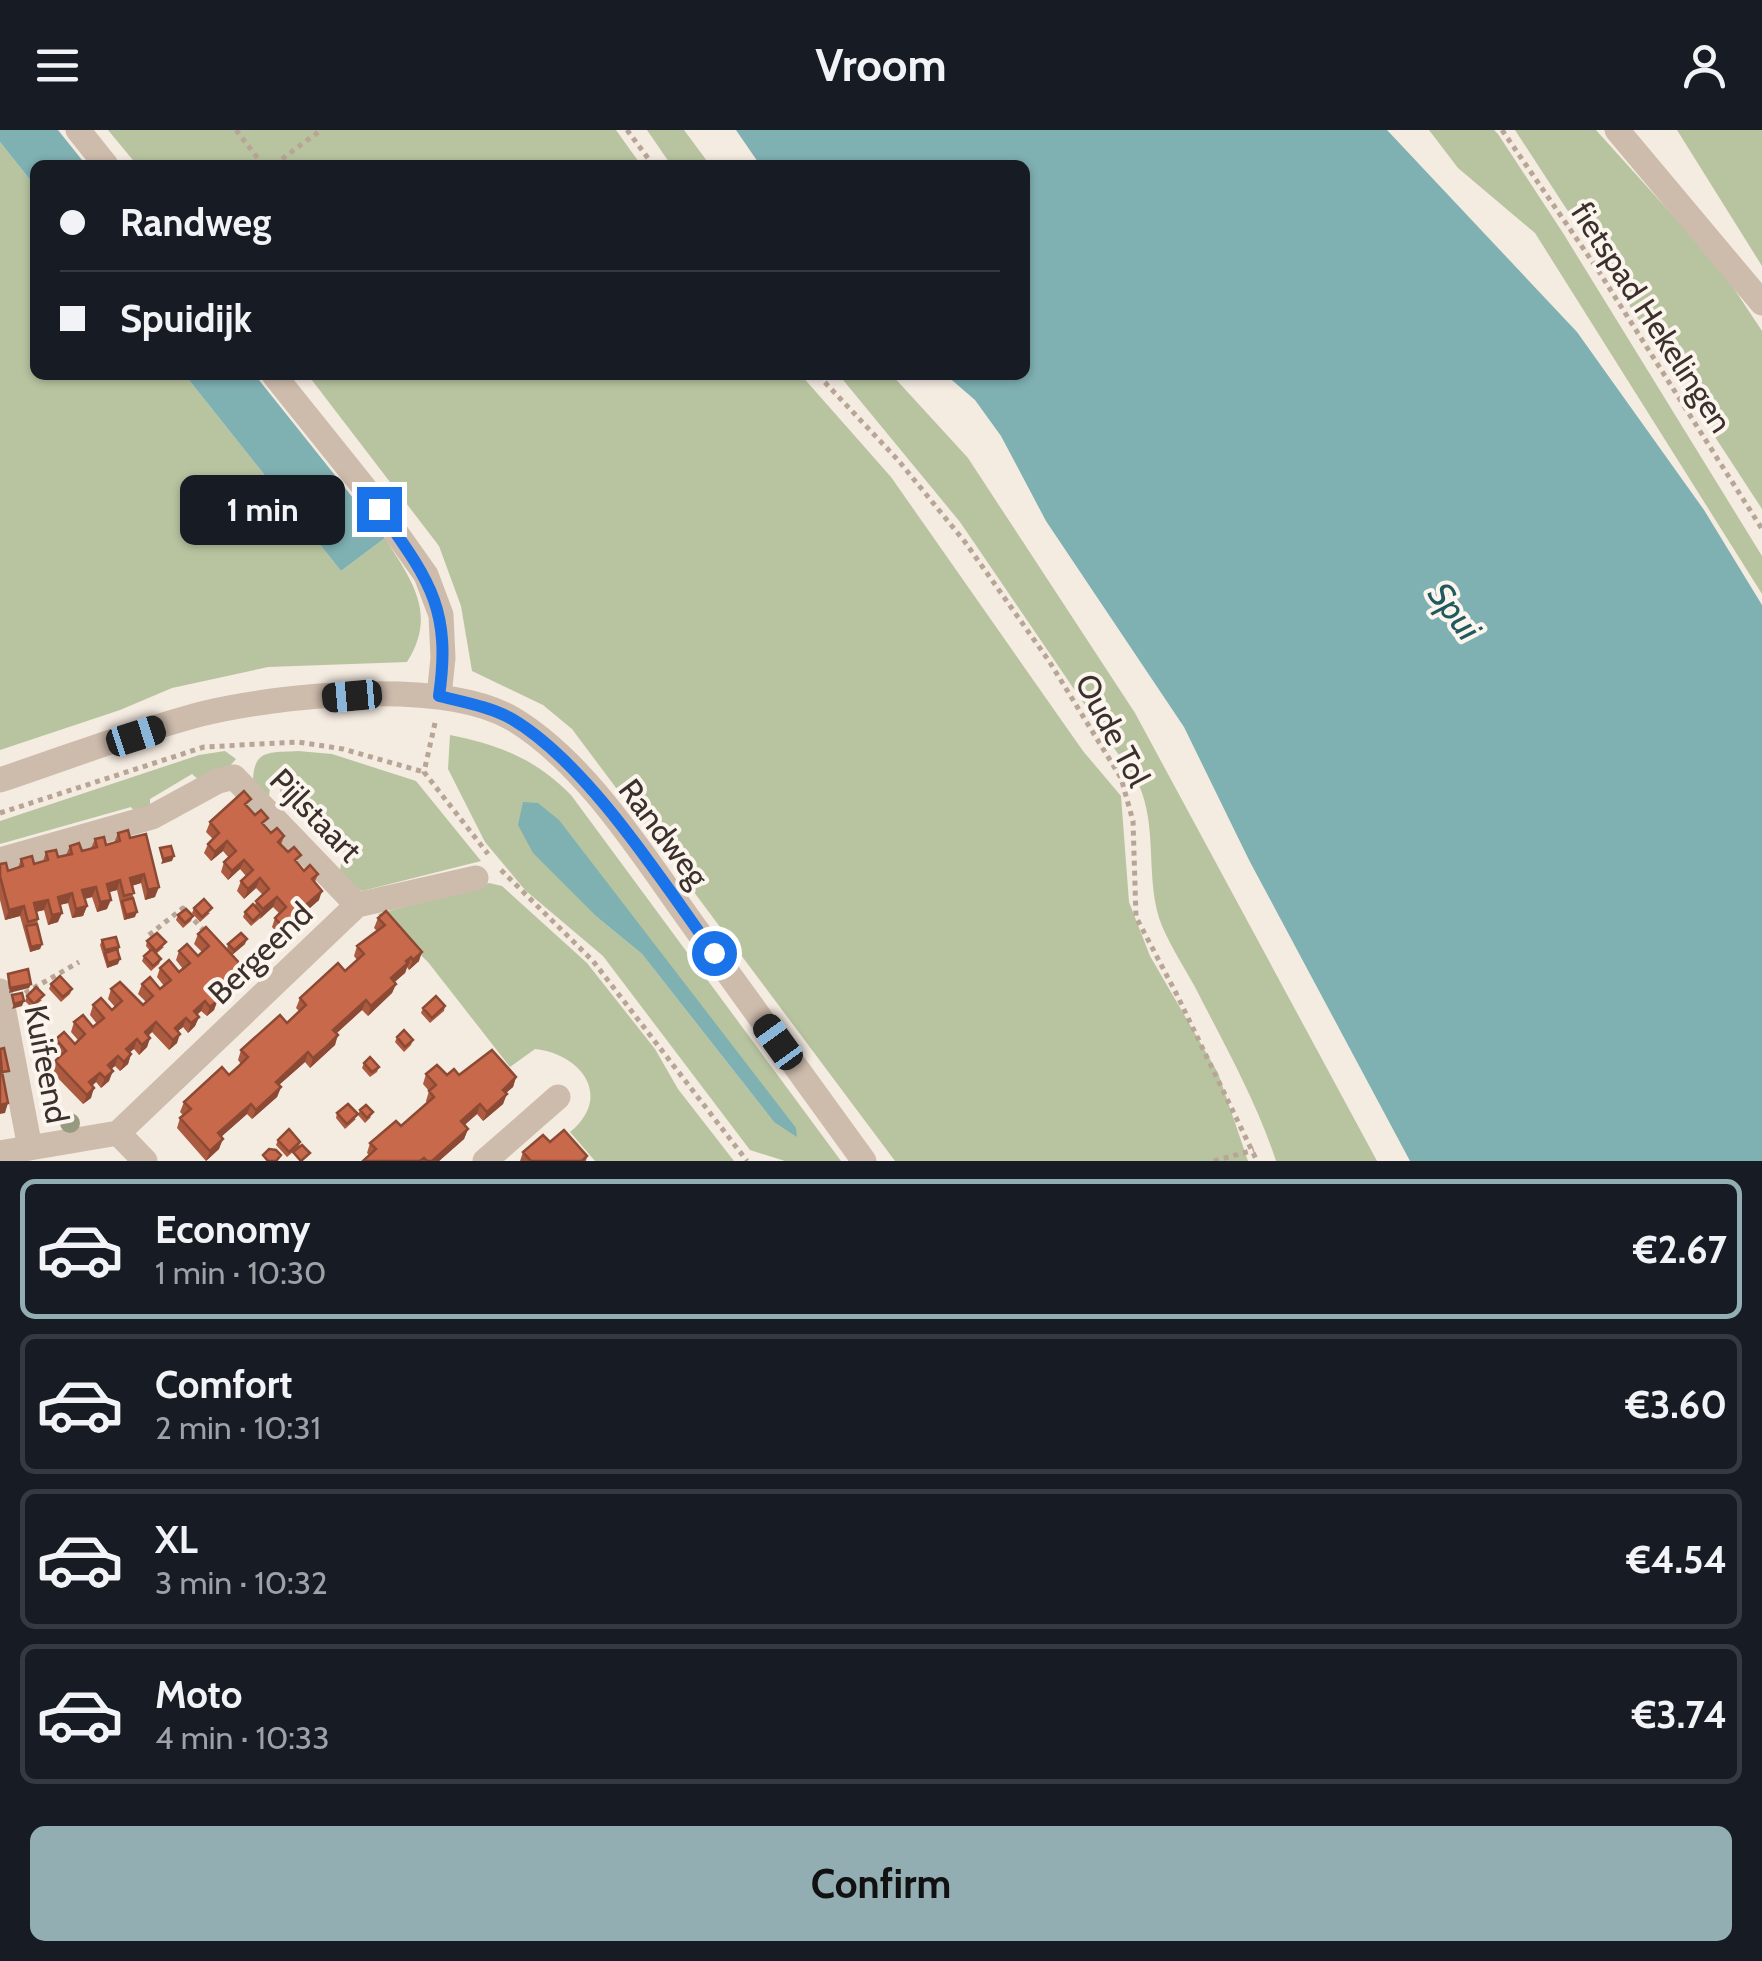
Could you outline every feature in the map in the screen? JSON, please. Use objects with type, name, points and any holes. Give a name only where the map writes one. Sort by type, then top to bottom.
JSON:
[{"type":"street","points":[[78,130],[102,160]]},
{"type":"street","points":[[1617,130],[1762,303]]},
{"type":"street","points":[[278,380],[363,486],[426,575],[441,615],[443,658],[439,696]]},
{"type":"street","name":"Randweg","points":[[0,780],[202,714],[258,704],[391,692],[439,696],[512,719],[572,766],[649,864],[864,1161]]},
{"type":"street","name":"Pijlstaart","points":[[0,860],[152,818],[234,776],[357,906]]},
{"type":"street","name":"Bergeend","points":[[118,1133],[357,906],[488,867]]},
{"type":"street","name":"Kuifeend","points":[[1,994],[30,1148]]},
{"type":"street","points":[[485,1161],[558,1097]]},
{"type":"street","points":[[0,1153],[118,1133],[145,1161]]},
{"type":"path","points":[[236,130],[260,160]]},
{"type":"path","points":[[281,160],[321,130]]},
{"type":"path","points":[[627,130],[649,160]]},
{"type":"path","name":"fietspad Hekelingen","points":[[1502,130],[1596,268],[1762,529]]},
{"type":"path","name":"Oude Tol","points":[[823,380],[898,460],[966,542],[1049,661],[1121,778],[1133,821],[1136,917],[1258,1161]]},
{"type":"path","points":[[439,696],[424,772],[488,867],[593,961],[747,1161]]},
{"type":"path","name":"Pijlstaart","points":[[0,813],[204,747],[298,742],[343,749],[424,772]]},
{"type":"path","points":[[149,936],[183,908],[210,937]]},
{"type":"path","points":[[1,994],[24,994],[79,962]]},
{"type":"path","points":[[1214,1161],[1254,1150]]},
{"type":"green space","points":[[108,130],[616,130],[637,160],[133,160]]},
{"type":"green space","points":[[647,130],[684,130],[706,160],[668,160]]},
{"type":"green space","points":[[1429,130],[1494,130],[1498,134],[1762,556],[1762,594],[1535,233],[1458,168]]},
{"type":"green space","points":[[1515,130],[1596,130],[1721,269],[1762,331],[1762,509]]},
{"type":"green space","points":[[1677,130],[1762,130],[1762,266]]},
{"type":"green space","points":[[0,142],[30,180],[30,380],[189,380],[341,571],[385,538],[412,583],[421,612],[416,644],[407,662],[268,667],[172,688],[120,710],[0,750]]},
{"type":"green space","points":[[312,380],[805,380],[891,477],[1083,751],[1121,796],[1129,902],[1150,956],[1218,1073],[1248,1161],[895,1161],[572,729],[543,705],[472,671],[461,606],[439,546]]},
{"type":"green space","points":[[843,380],[897,380],[968,458],[1135,713],[1377,1161],[1276,1161],[1239,1073],[1162,926],[1154,891],[1148,818],[1138,783],[960,522]]},
{"type":"green space","points":[[450,735],[516,755],[558,782],[841,1161],[785,1161],[750,1150],[603,956],[525,890],[485,842],[448,769]],"holes":[[[559,821],[774,1122],[642,954],[597,917]]]},
{"type":"green space","points":[[225,751],[236,759],[229,767],[200,781],[192,774],[150,799],[150,811],[138,816],[131,807],[0,844],[0,821],[199,755]]},
{"type":"green space","points":[[298,751],[332,754],[416,781],[481,861],[362,891],[339,878],[343,850],[331,848],[332,840],[321,838],[322,829],[312,827],[312,817],[300,816],[301,805],[291,804],[291,794],[280,793],[281,782],[271,781],[269,796],[253,783],[260,758]]},
{"type":"green space","points":[[489,883],[502,886],[587,963],[655,1049],[678,1089],[734,1161],[595,1161],[570,1132],[583,1119],[589,1105],[590,1092],[578,1068],[566,1059],[535,1049],[510,1067],[428,962],[378,914]]},
{"type":"water","points":[[0,130],[58,130],[82,160],[30,160],[30,180],[0,142]]},
{"type":"water","name":"Spui","points":[[736,130],[1387,130],[1577,332],[1704,510],[1762,605],[1762,1161],[1410,1161],[1249,860],[1184,727],[1046,521],[1001,436],[975,400],[952,380],[1030,380],[1030,160],[757,160]]},
{"type":"water","points":[[189,380],[259,380],[385,538],[341,571]]},
{"type":"water","points":[[523,802],[538,803],[559,820],[796,1128],[797,1137],[774,1122],[642,954],[597,917],[533,853],[518,825]]},
{"type":"building","points":[[244,791],[251,799],[245,804],[255,815],[261,810],[268,818],[262,823],[271,833],[277,828],[284,836],[278,842],[288,852],[294,847],[301,855],[295,860],[304,871],[310,865],[318,874],[312,879],[322,891],[282,926],[275,918],[286,907],[277,897],[263,909],[256,901],[269,889],[260,878],[248,889],[241,881],[253,870],[244,860],[232,871],[224,862],[236,851],[227,841],[215,852],[208,844],[219,833],[210,822]]},
{"type":"building","points":[[128,830],[130,838],[146,834],[159,887],[148,890],[144,874],[130,878],[134,893],[124,896],[120,880],[107,884],[111,900],[100,902],[96,887],[82,890],[87,906],[76,909],[72,893],[58,897],[62,913],[52,915],[48,900],[34,903],[38,919],[28,922],[24,906],[9,910],[0,864],[6,863],[8,871],[23,866],[21,859],[32,856],[34,864],[48,860],[46,852],[56,850],[58,857],[72,854],[70,846],[79,843],[82,851],[97,847],[95,839],[104,837],[106,845],[120,841],[118,833]]},
{"type":"building","points":[[171,846],[174,856],[163,859],[160,848]]},
{"type":"building","points":[[133,898],[137,912],[126,915],[122,901]]},
{"type":"building","points":[[204,899],[212,908],[202,917],[194,908]]},
{"type":"building","points":[[253,904],[261,913],[253,921],[245,912]]},
{"type":"building","points":[[186,909],[193,916],[185,923],[178,915]]},
{"type":"building","points":[[386,911],[422,952],[406,961],[391,978],[396,984],[371,1006],[366,1000],[333,1030],[338,1035],[326,1047],[313,1058],[308,1052],[276,1082],[281,1087],[256,1110],[251,1104],[218,1133],[223,1139],[210,1151],[180,1118],[191,1109],[184,1102],[222,1067],[229,1075],[239,1066],[248,1057],[241,1050],[280,1015],[287,1023],[306,1005],[300,998],[338,963],[345,971],[364,954],[357,946],[385,925],[378,918]]},
{"type":"building","points":[[37,924],[42,944],[31,947],[26,926]]},
{"type":"building","points":[[206,927],[243,967],[231,978],[236,983],[229,990],[224,984],[213,994],[218,1000],[210,1007],[205,1001],[194,1011],[199,1017],[191,1023],[186,1018],[175,1028],[180,1034],[173,1040],[156,1022],[145,1032],[150,1038],[142,1045],[137,1039],[126,1049],[131,1054],[124,1062],[118,1056],[108,1065],[113,1071],[105,1078],[100,1073],[89,1082],[94,1088],[87,1095],[55,1061],[66,1051],[56,1039],[64,1032],[75,1044],[85,1034],[74,1022],[83,1015],[93,1027],[104,1018],[93,1005],[101,998],[112,1010],[122,1001],[111,989],[120,982],[143,1005],[153,996],[142,984],[150,977],[160,989],[171,980],[160,968],[169,960],[179,972],[190,963],[179,951],[187,944],[198,956],[209,946],[198,934]]},
{"type":"building","points":[[157,933],[166,942],[156,951],[147,941]]},
{"type":"building","points":[[241,933],[247,939],[234,950],[228,944]]},
{"type":"building","points":[[116,937],[119,947],[105,950],[102,940]]},
{"type":"building","points":[[117,949],[120,959],[108,963],[105,953]]},
{"type":"building","points":[[152,949],[161,959],[153,966],[144,956]]},
{"type":"building","points":[[28,969],[31,984],[10,988],[8,974]]},
{"type":"building","points":[[60,976],[72,989],[63,997],[51,984]]},
{"type":"building","points":[[36,987],[44,995],[34,1004],[27,996]]},
{"type":"building","points":[[22,993],[24,1001],[14,1004],[12,995]]},
{"type":"building","points":[[436,996],[445,1006],[432,1018],[423,1008]]},
{"type":"building","points":[[404,1030],[413,1040],[405,1047],[397,1037]]},
{"type":"building","points":[[4,1048],[9,1071],[2,1072],[0,1049]]},
{"type":"building","points":[[492,1050],[516,1077],[503,1090],[507,1094],[487,1112],[480,1104],[461,1121],[468,1129],[432,1161],[363,1161],[376,1149],[370,1143],[396,1121],[401,1126],[434,1097],[429,1091],[436,1085],[426,1074],[437,1065],[447,1075],[454,1069],[459,1075]]},
{"type":"building","points":[[370,1057],[379,1067],[372,1072],[364,1063]]},
{"type":"building","points":[[0,1061],[8,1103],[0,1105]]},
{"type":"building","points":[[348,1104],[358,1114],[347,1124],[337,1113]]},
{"type":"building","points":[[366,1105],[373,1112],[367,1118],[360,1110]]},
{"type":"building","points":[[289,1129],[300,1142],[289,1152],[278,1140]]},
{"type":"building","points":[[564,1130],[587,1156],[582,1161],[531,1161],[523,1152],[543,1135],[550,1142]]},
{"type":"building","points":[[302,1145],[310,1153],[301,1161],[293,1152]]},
{"type":"building","points":[[269,1149],[281,1155],[276,1161],[268,1161],[263,1155]]},
{"type":"route","points":[[379,509],[426,575],[441,615],[443,658],[439,696],[512,719],[572,766],[714,953]]}]
